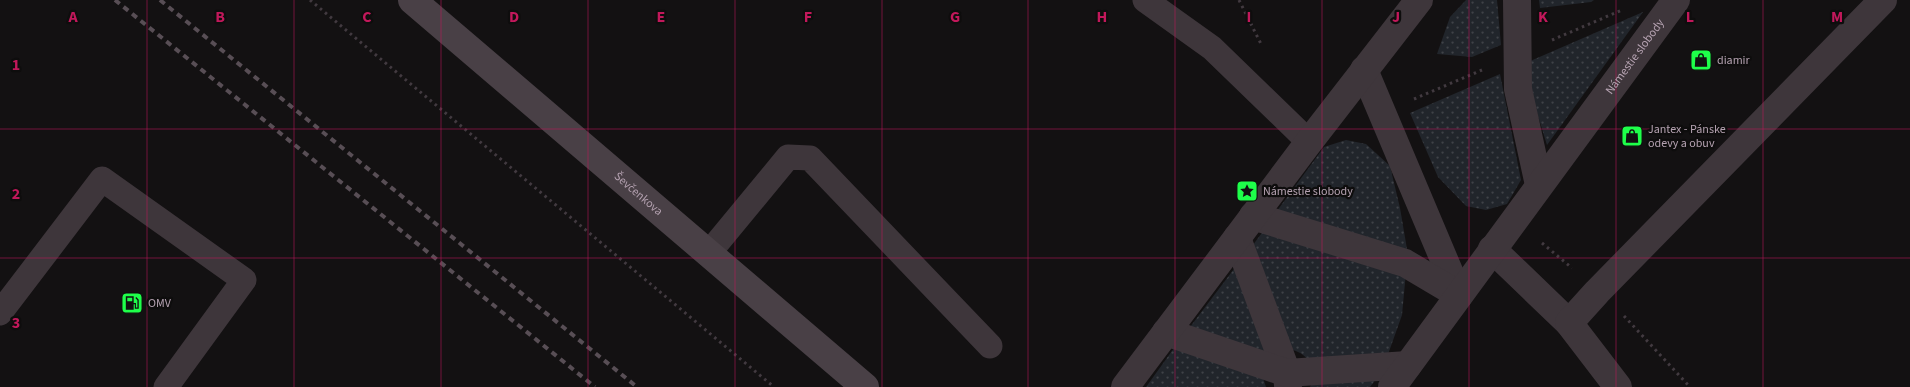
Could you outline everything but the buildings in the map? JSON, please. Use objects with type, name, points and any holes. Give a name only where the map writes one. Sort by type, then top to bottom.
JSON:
[{"type":"main road","name":"Ševčenkova","points":[[412,0],[865,387]]},
{"type":"street","points":[[1125,387],[1309,142],[1419,0]]},
{"type":"street","points":[[1517,0],[1518,89],[1539,185]]},
{"type":"street","name":"Námestie slobody","points":[[1392,387],[1676,0]]},
{"type":"street","points":[[1569,323],[1597,292],[1883,0]]},
{"type":"street","points":[[1364,70],[1459,295]]},
{"type":"street","points":[[1253,216],[1405,263],[1459,295]]},
{"type":"street","points":[[1237,238],[1288,380]]},
{"type":"street","points":[[1492,249],[1569,323],[1618,387]]},
{"type":"street","points":[[1166,332],[1288,380],[1408,365]]},
{"type":"lane","points":[[1145,0],[1212,48],[1309,142]]},
{"type":"lane","points":[[708,254],[788,156],[810,158],[990,346]]},
{"type":"lane","points":[[0,314],[102,179],[244,280],[166,387]]},
{"type":"path","points":[[310,0],[774,387]]},
{"type":"path","points":[[1382,113],[1628,8]]},
{"type":"path","points":[[1512,222],[1549,247],[1618,309],[1690,387]]},
{"type":"shaded area","points":[[1466,0],[1497,0],[1501,45],[1472,57],[1437,54],[1450,17]]},
{"type":"shaded area","points":[[1539,0],[1594,0],[1591,2],[1540,8]]},
{"type":"shaded area","points":[[1643,12],[1547,145],[1534,103],[1528,62]]},
{"type":"shaded area","points":[[1500,74],[1521,180],[1507,204],[1486,210],[1466,206],[1438,177],[1410,113]]},
{"type":"shaded area","points":[[1346,140],[1366,144],[1390,166],[1408,255],[1274,215],[1324,147]]},
{"type":"shaded area","points":[[1264,230],[1406,272],[1402,315],[1386,360],[1310,362],[1301,353],[1289,349],[1250,249]]},
{"type":"shaded area","points":[[1237,265],[1272,354],[1187,331]]},
{"type":"shaded area","points":[[1177,344],[1263,378],[1266,387],[1146,387]]},
{"type":"shaded area","points":[[1376,379],[1370,387],[1310,387],[1311,385]]},
{"type":"railway","points":[[115,0],[595,387]]},
{"type":"railway","points":[[160,0],[637,387]]},
{"type":"place","name":"diamir","points":[[1701,60]]},
{"type":"place","name":"Jantex - Pánske odevy a obuv","points":[[1632,136]]},
{"type":"place","name":"Námestie slobody","points":[[1247,191]]},
{"type":"place","name":"OMV","points":[[132,303]]}]
